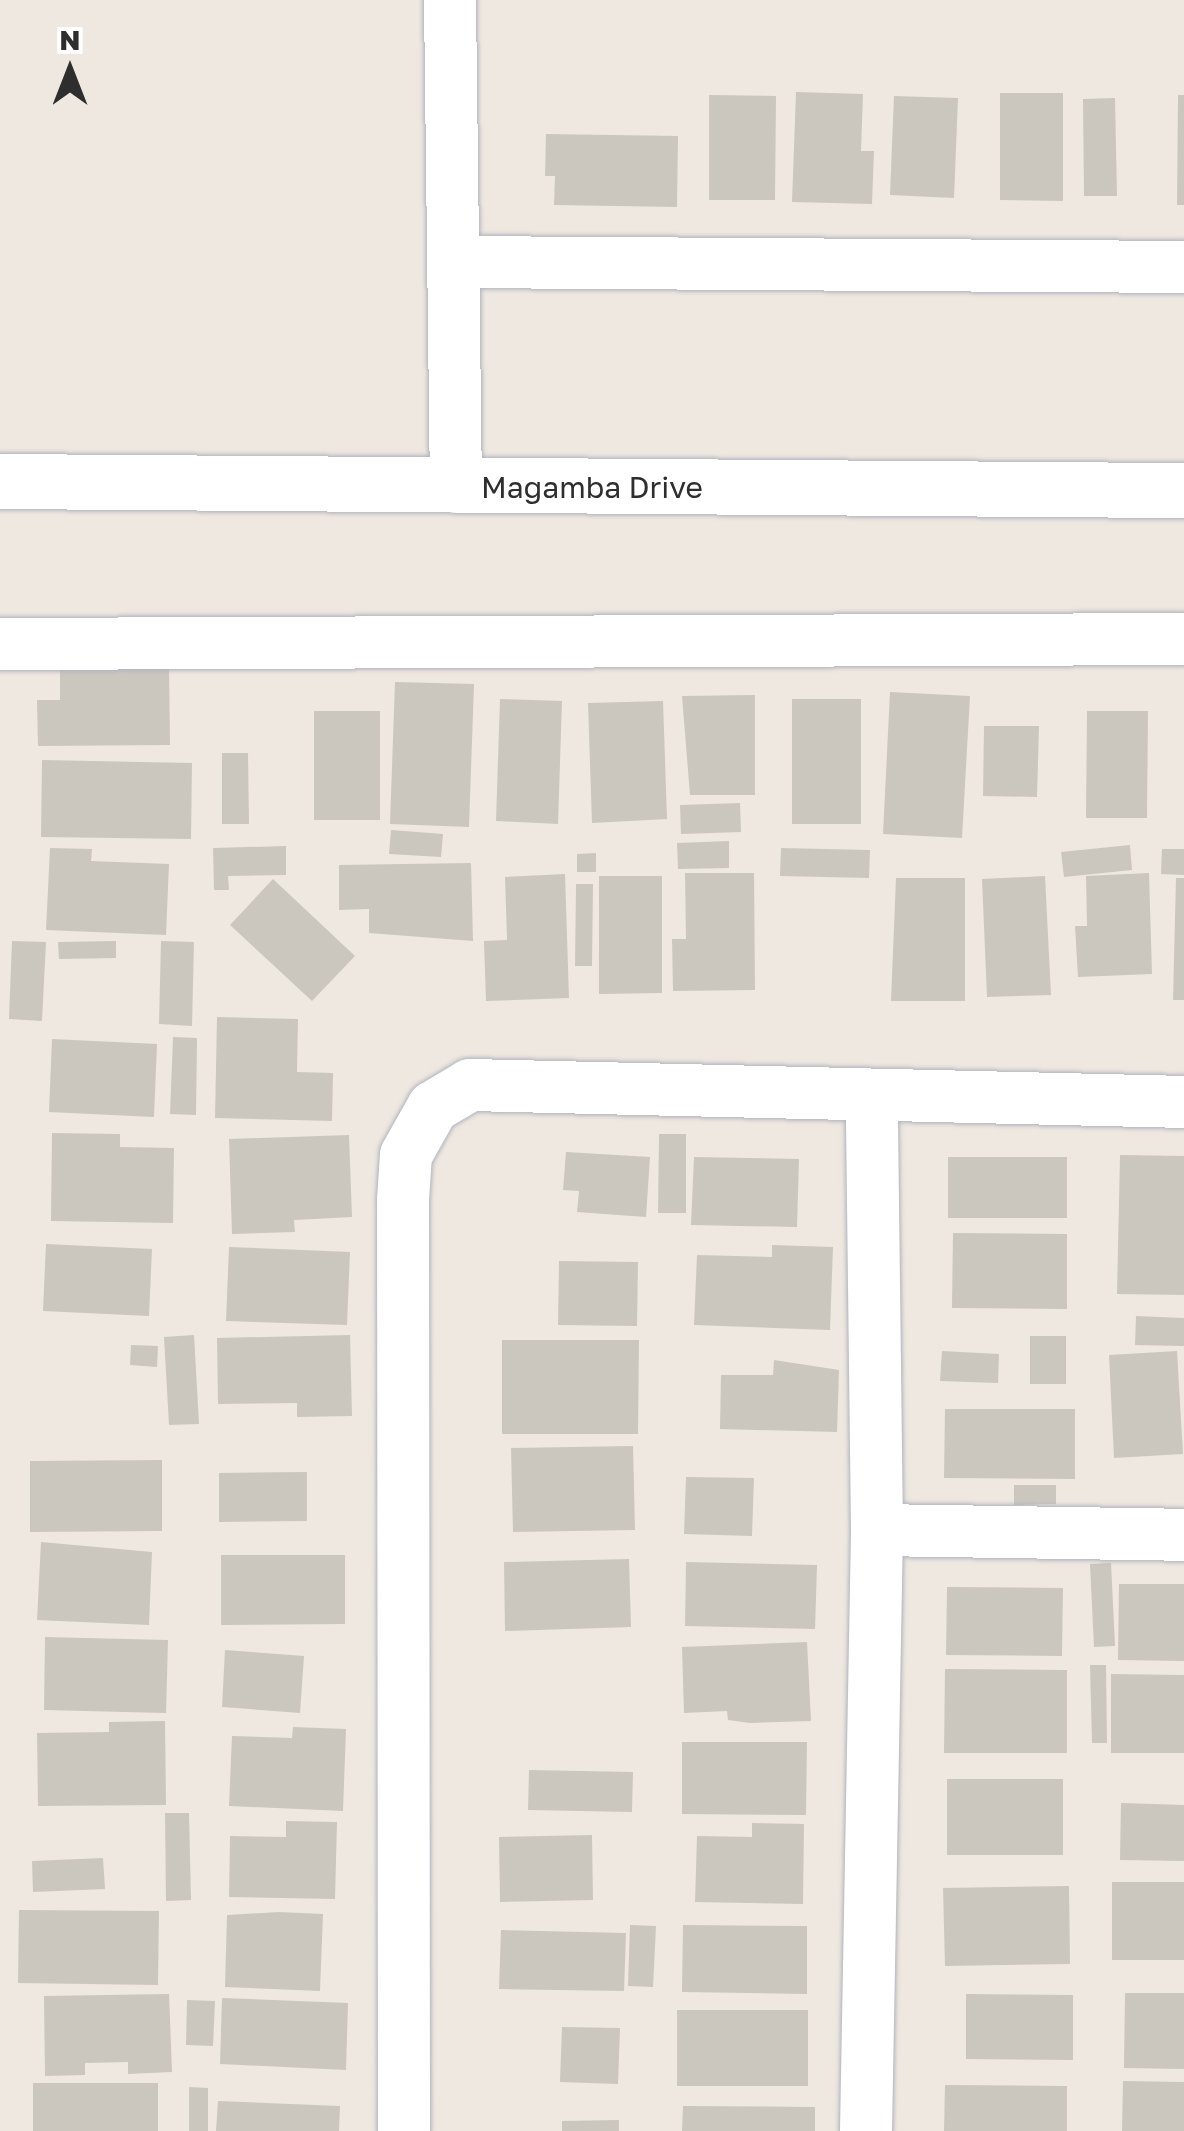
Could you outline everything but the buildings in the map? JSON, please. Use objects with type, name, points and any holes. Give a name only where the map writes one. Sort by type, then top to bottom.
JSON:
[{"type":"street","points":[[450,0],[456,487]]},
{"type":"street","points":[[456,262],[1184,267]]},
{"type":"street","name":"Magamba Drive","points":[[0,480],[456,487],[1184,490]]},
{"type":"street","points":[[0,644],[1184,639]]},
{"type":"street","points":[[404,2131],[403,1200],[406,1155],[415,1132],[434,1107],[470,1085],[1184,1102]]},
{"type":"street","points":[[866,2131],[877,1530],[872,1096]]},
{"type":"street","points":[[877,1530],[1184,1535]]}]
